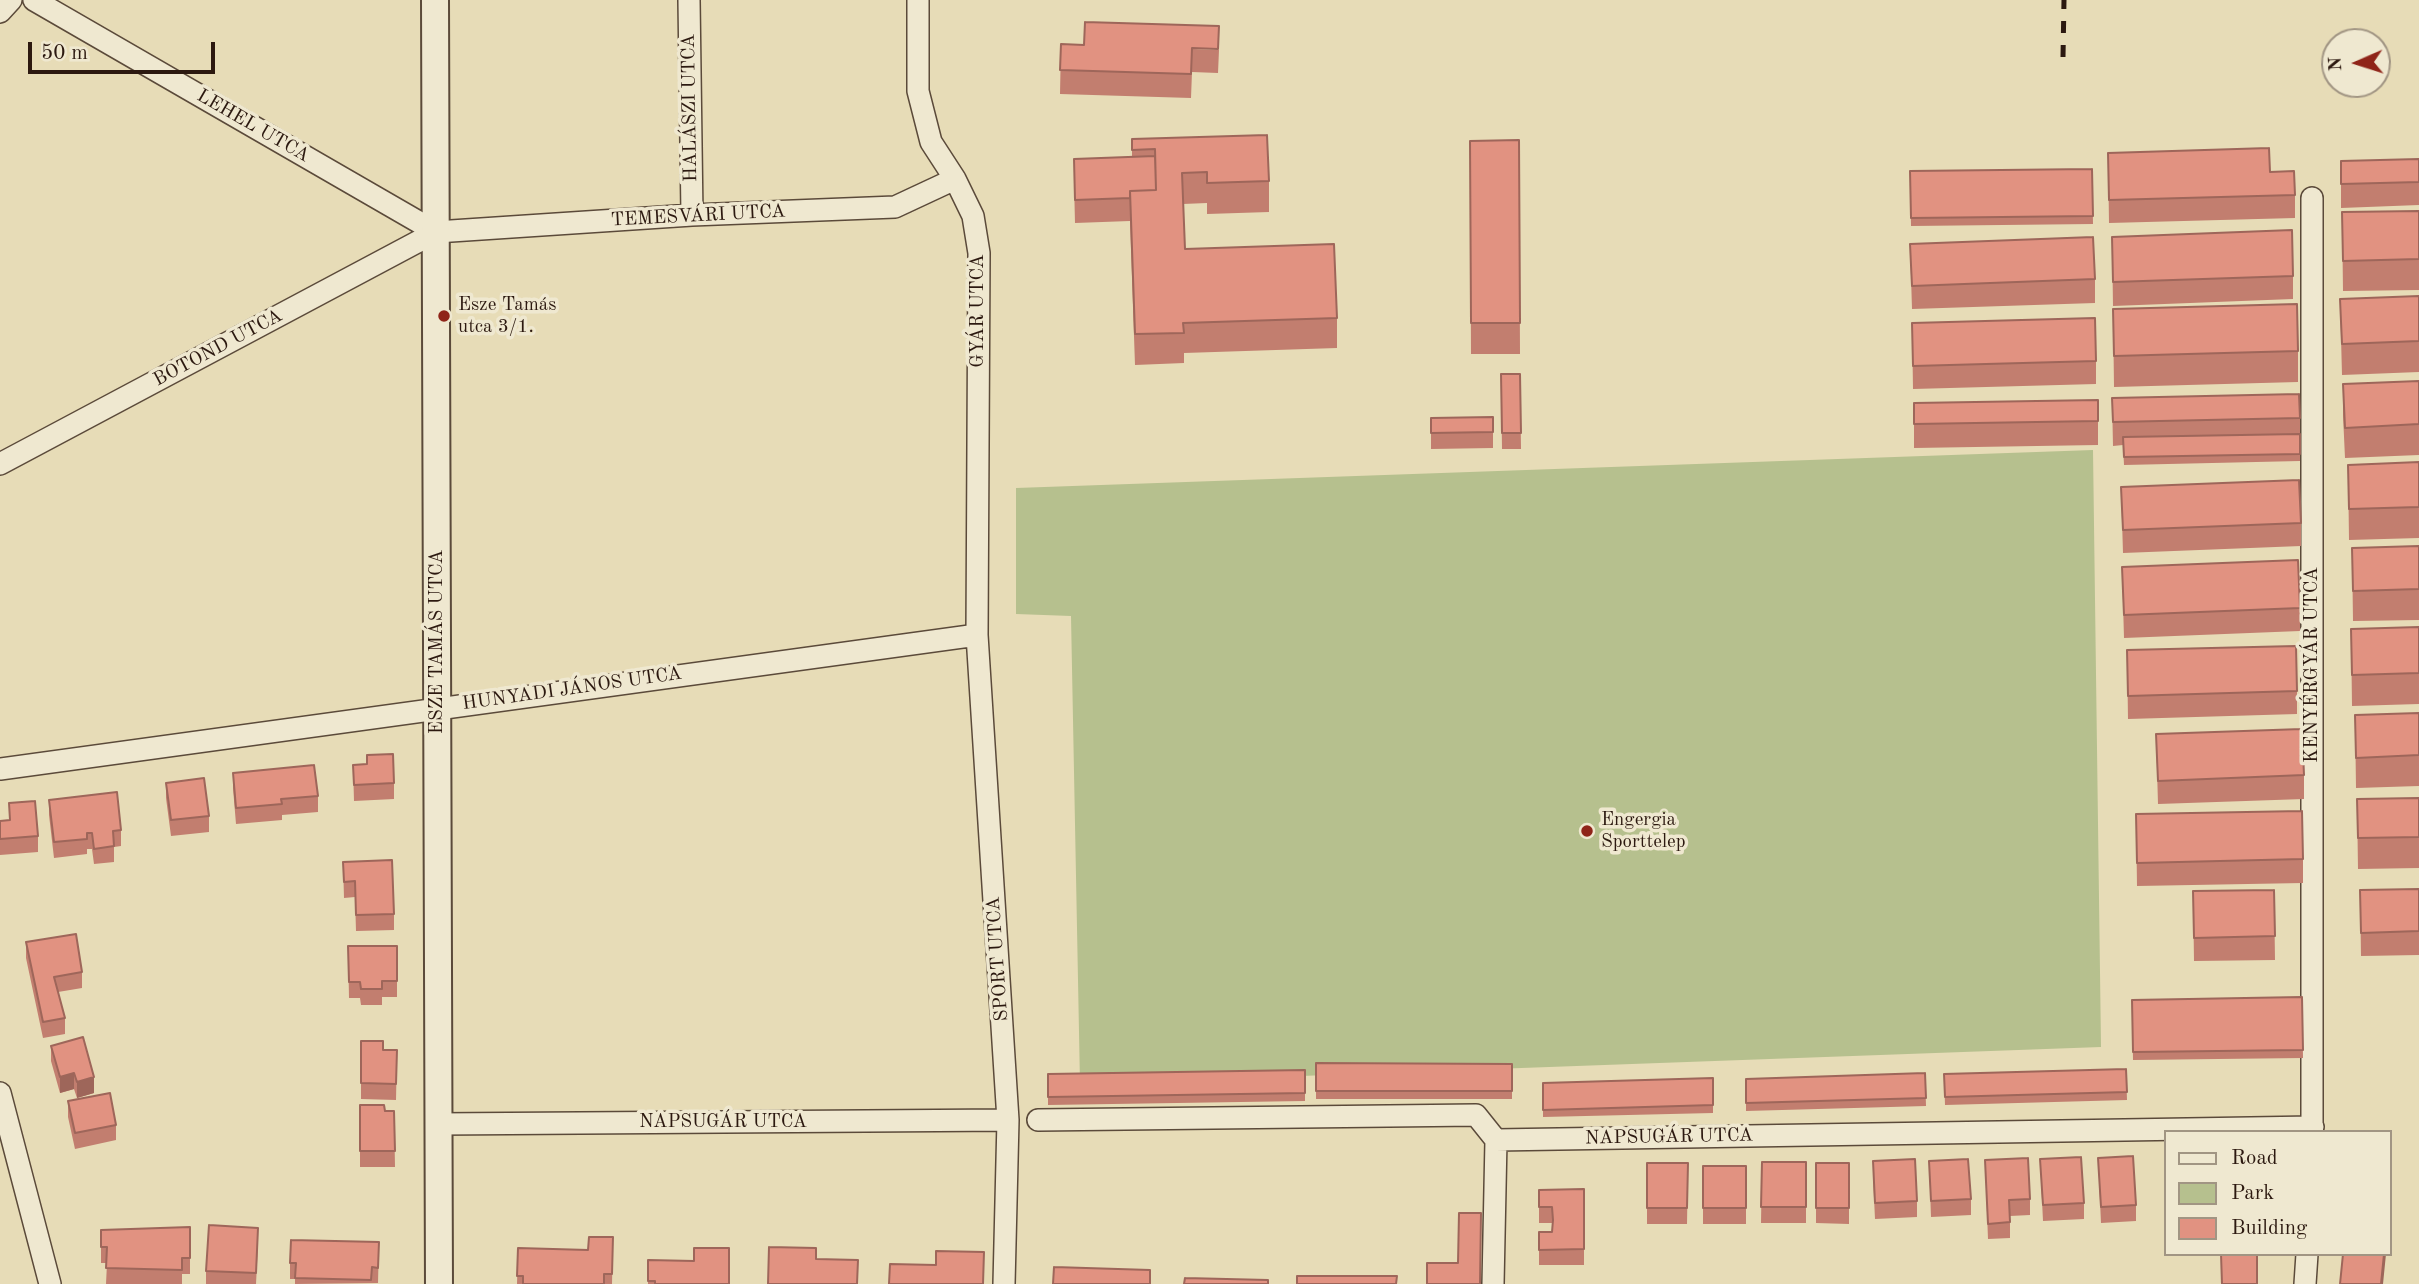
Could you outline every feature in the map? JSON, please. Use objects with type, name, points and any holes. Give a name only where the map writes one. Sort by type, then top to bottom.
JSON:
[{"type":"street","points":[[0,12],[11,0]]},
{"type":"street","name":"LEHEL UTCA","points":[[34,0],[436,232]]},
{"type":"street","name":"ESZE TAMÁS UTCA","points":[[435,0],[439,1284]]},
{"type":"street","name":"HALÁSZI UTCA","points":[[689,0],[692,215]]},
{"type":"street","name":"GYÁR UTCA","points":[[918,0],[918,91],[931,142],[955,179],[973,216],[979,253],[977,635]]},
{"type":"street","name":"TEMESVÁRI UTCA","points":[[436,232],[692,215],[895,207],[955,179]]},
{"type":"street","name":"KENYÉRGYÁR UTCA","points":[[2312,198],[2313,1130]]},
{"type":"street","name":"BOTOND UTCA","points":[[0,464],[436,232]]},
{"type":"street","name":"HUNYADI JÁNOS UTCA","points":[[0,769],[438,706],[977,635]]},
{"type":"street","name":"SPORT UTCA","points":[[977,635],[1008,1120],[1004,1284]]},
{"type":"street","points":[[0,1094],[50,1284]]},
{"type":"street","points":[[1038,1120],[1476,1115],[1496,1140],[1493,1284]]},
{"type":"street","name":"NAPSUGÁR UTCA","points":[[438,1124],[1008,1120]]},
{"type":"street","name":"NAPSUGÁR UTCA","points":[[1496,1140],[2164,1132]]},
{"type":"street","points":[[2305,1284],[2307,1256]]},
{"type":"green space","name":"Engergia Sporttelep","points":[[2093,450],[2101,1047],[1080,1084],[1071,616],[1016,614],[1016,488]]},
{"type":"building","points":[[1085,22],[1219,26],[1218,49],[1192,48],[1191,74],[1060,70],[1061,44],[1084,45]]},
{"type":"building","points":[[1267,135],[1269,181],[1207,183],[1207,172],[1182,173],[1185,249],[1334,244],[1337,318],[1183,323],[1184,333],[1135,334],[1130,191],[1156,190],[1155,149],[1132,150],[1132,139]]},
{"type":"building","points":[[1519,140],[1520,323],[1471,323],[1470,141]]},
{"type":"building","points":[[2269,148],[2270,172],[2294,171],[2295,195],[2109,200],[2108,153]]},
{"type":"building","points":[[1155,156],[1156,190],[1130,191],[1130,198],[1075,200],[1074,159]]},
{"type":"building","points":[[2419,159],[2419,182],[2341,184],[2341,161]]},
{"type":"building","points":[[2092,169],[2093,216],[1911,218],[1910,171]]},
{"type":"building","points":[[2419,211],[2419,259],[2343,261],[2342,212]]},
{"type":"building","points":[[2292,230],[2293,276],[2113,282],[2112,237]]},
{"type":"building","points":[[2093,237],[2095,279],[1912,286],[1910,244]]},
{"type":"building","points":[[2419,296],[2419,341],[2342,344],[2340,299]]},
{"type":"building","points":[[2297,304],[2298,351],[2114,356],[2113,309]]},
{"type":"building","points":[[2095,318],[2096,361],[1913,366],[1912,323]]},
{"type":"building","points":[[1501,374],[1520,374],[1521,433],[1502,433]]},
{"type":"building","points":[[2419,381],[2419,424],[2345,428],[2343,384]]},
{"type":"building","points":[[2299,394],[2300,418],[2113,422],[2112,398]]},
{"type":"building","points":[[2098,400],[2098,421],[1914,424],[1914,403]]},
{"type":"building","points":[[1493,417],[1493,432],[1431,433],[1431,418]]},
{"type":"building","points":[[2300,434],[2300,454],[2124,457],[2123,437]]},
{"type":"building","points":[[2419,462],[2419,507],[2349,509],[2348,465]]},
{"type":"building","points":[[2299,480],[2301,523],[2123,530],[2121,487]]},
{"type":"building","points":[[2419,546],[2419,589],[2353,591],[2352,548]]},
{"type":"building","points":[[2298,560],[2300,608],[2124,615],[2122,567]]},
{"type":"building","points":[[2419,627],[2419,673],[2352,675],[2351,629]]},
{"type":"building","points":[[2296,646],[2297,691],[2128,696],[2127,650]]},
{"type":"building","points":[[2419,713],[2419,755],[2356,758],[2355,715]]},
{"type":"building","points":[[2302,729],[2304,775],[2158,781],[2156,734]]},
{"type":"building","points":[[393,754],[394,783],[354,785],[353,765],[367,764],[367,755]]},
{"type":"building","points":[[314,765],[318,796],[281,799],[282,804],[236,808],[233,773]]},
{"type":"building","points":[[204,778],[209,816],[171,820],[166,783]]},
{"type":"building","points":[[117,792],[121,830],[113,831],[114,846],[94,849],[92,833],[87,833],[87,839],[54,842],[49,800]]},
{"type":"building","points":[[2419,798],[2419,837],[2358,838],[2357,799]]},
{"type":"building","points":[[35,801],[38,836],[0,839],[0,821],[10,820],[9,803]]},
{"type":"building","points":[[2302,811],[2303,859],[2137,863],[2136,814]]},
{"type":"building","points":[[392,860],[394,914],[356,915],[355,881],[344,882],[343,862]]},
{"type":"building","points":[[2419,889],[2419,931],[2361,933],[2360,890]]},
{"type":"building","points":[[2274,890],[2275,936],[2194,938],[2193,891]]},
{"type":"building","points":[[76,934],[82,972],[54,977],[65,1018],[43,1022],[26,942]]},
{"type":"building","points":[[348,946],[397,946],[397,981],[382,981],[382,989],[361,989],[360,982],[349,982]]},
{"type":"building","points":[[2302,997],[2303,1050],[2133,1052],[2132,1000]]},
{"type":"building","points":[[83,1037],[94,1077],[77,1082],[74,1073],[60,1077],[51,1046]]},
{"type":"building","points":[[361,1041],[383,1041],[383,1050],[397,1050],[396,1084],[361,1083]]},
{"type":"building","points":[[1316,1063],[1512,1064],[1512,1091],[1316,1091]]},
{"type":"building","points":[[2126,1069],[2127,1092],[1945,1097],[1944,1074]]},
{"type":"building","points":[[1305,1070],[1305,1093],[1048,1097],[1048,1074]]},
{"type":"building","points":[[1925,1073],[1926,1098],[1746,1103],[1746,1079]]},
{"type":"building","points":[[1713,1078],[1713,1105],[1543,1110],[1543,1083]]},
{"type":"building","points":[[110,1093],[116,1125],[75,1133],[68,1101]]},
{"type":"building","points":[[360,1105],[384,1105],[385,1111],[394,1111],[395,1151],[360,1151]]},
{"type":"building","points":[[2133,1156],[2136,1205],[2101,1207],[2098,1158]]},
{"type":"building","points":[[2081,1157],[2084,1203],[2043,1205],[2040,1159]]},
{"type":"building","points":[[2028,1158],[2030,1199],[2009,1200],[2010,1222],[1988,1224],[1985,1160]]},
{"type":"building","points":[[1915,1159],[1917,1201],[1875,1203],[1873,1161]]},
{"type":"building","points":[[1968,1159],[1971,1199],[1931,1201],[1929,1161]]},
{"type":"building","points":[[1762,1162],[1806,1162],[1806,1207],[1761,1207]]},
{"type":"building","points":[[1647,1163],[1688,1163],[1687,1208],[1647,1208]]},
{"type":"building","points":[[1816,1163],[1849,1163],[1849,1208],[1816,1208]]},
{"type":"building","points":[[1703,1166],[1746,1166],[1746,1208],[1703,1208]]},
{"type":"building","points":[[1584,1189],[1584,1249],[1539,1250],[1539,1232],[1552,1232],[1553,1220],[1552,1207],[1539,1207],[1539,1190]]},
{"type":"building","points":[[1459,1213],[1481,1213],[1480,1284],[1427,1284],[1427,1263],[1458,1263]]},
{"type":"building","points":[[209,1225],[258,1228],[256,1273],[206,1271]]},
{"type":"building","points":[[190,1227],[190,1258],[182,1258],[182,1270],[106,1268],[107,1247],[101,1247],[101,1230]]},
{"type":"building","points":[[589,1237],[613,1237],[612,1274],[604,1274],[604,1284],[523,1284],[523,1276],[517,1276],[518,1248],[588,1250]]},
{"type":"building","points":[[291,1240],[379,1242],[378,1268],[372,1267],[371,1280],[295,1278],[296,1263],[290,1263]]},
{"type":"building","points":[[769,1247],[816,1248],[816,1259],[858,1260],[857,1284],[768,1284]]},
{"type":"building","points":[[694,1248],[729,1248],[729,1284],[655,1284],[655,1281],[648,1281],[648,1260],[694,1261]]},
{"type":"building","points":[[936,1251],[984,1252],[983,1284],[889,1284],[890,1264],[936,1265]]},
{"type":"building","points":[[2221,1256],[2257,1256],[2257,1284],[2222,1284]]},
{"type":"building","points":[[2343,1256],[2384,1256],[2381,1284],[2340,1284]]},
{"type":"building","points":[[1054,1267],[1150,1270],[1150,1284],[1053,1284]]},
{"type":"building","points":[[1297,1276],[1397,1276],[1396,1284],[1297,1284]]},
{"type":"building","points":[[1185,1278],[1268,1280],[1268,1284],[1184,1284]]},
{"type":"railway","points":[[2063,57],[2064,0]]},
{"type":"place","name":"Esze Tamás utca 3/1.","points":[[444,316]]},
{"type":"place","name":"Engergia Sporttelep","points":[[1587,831]]}]
